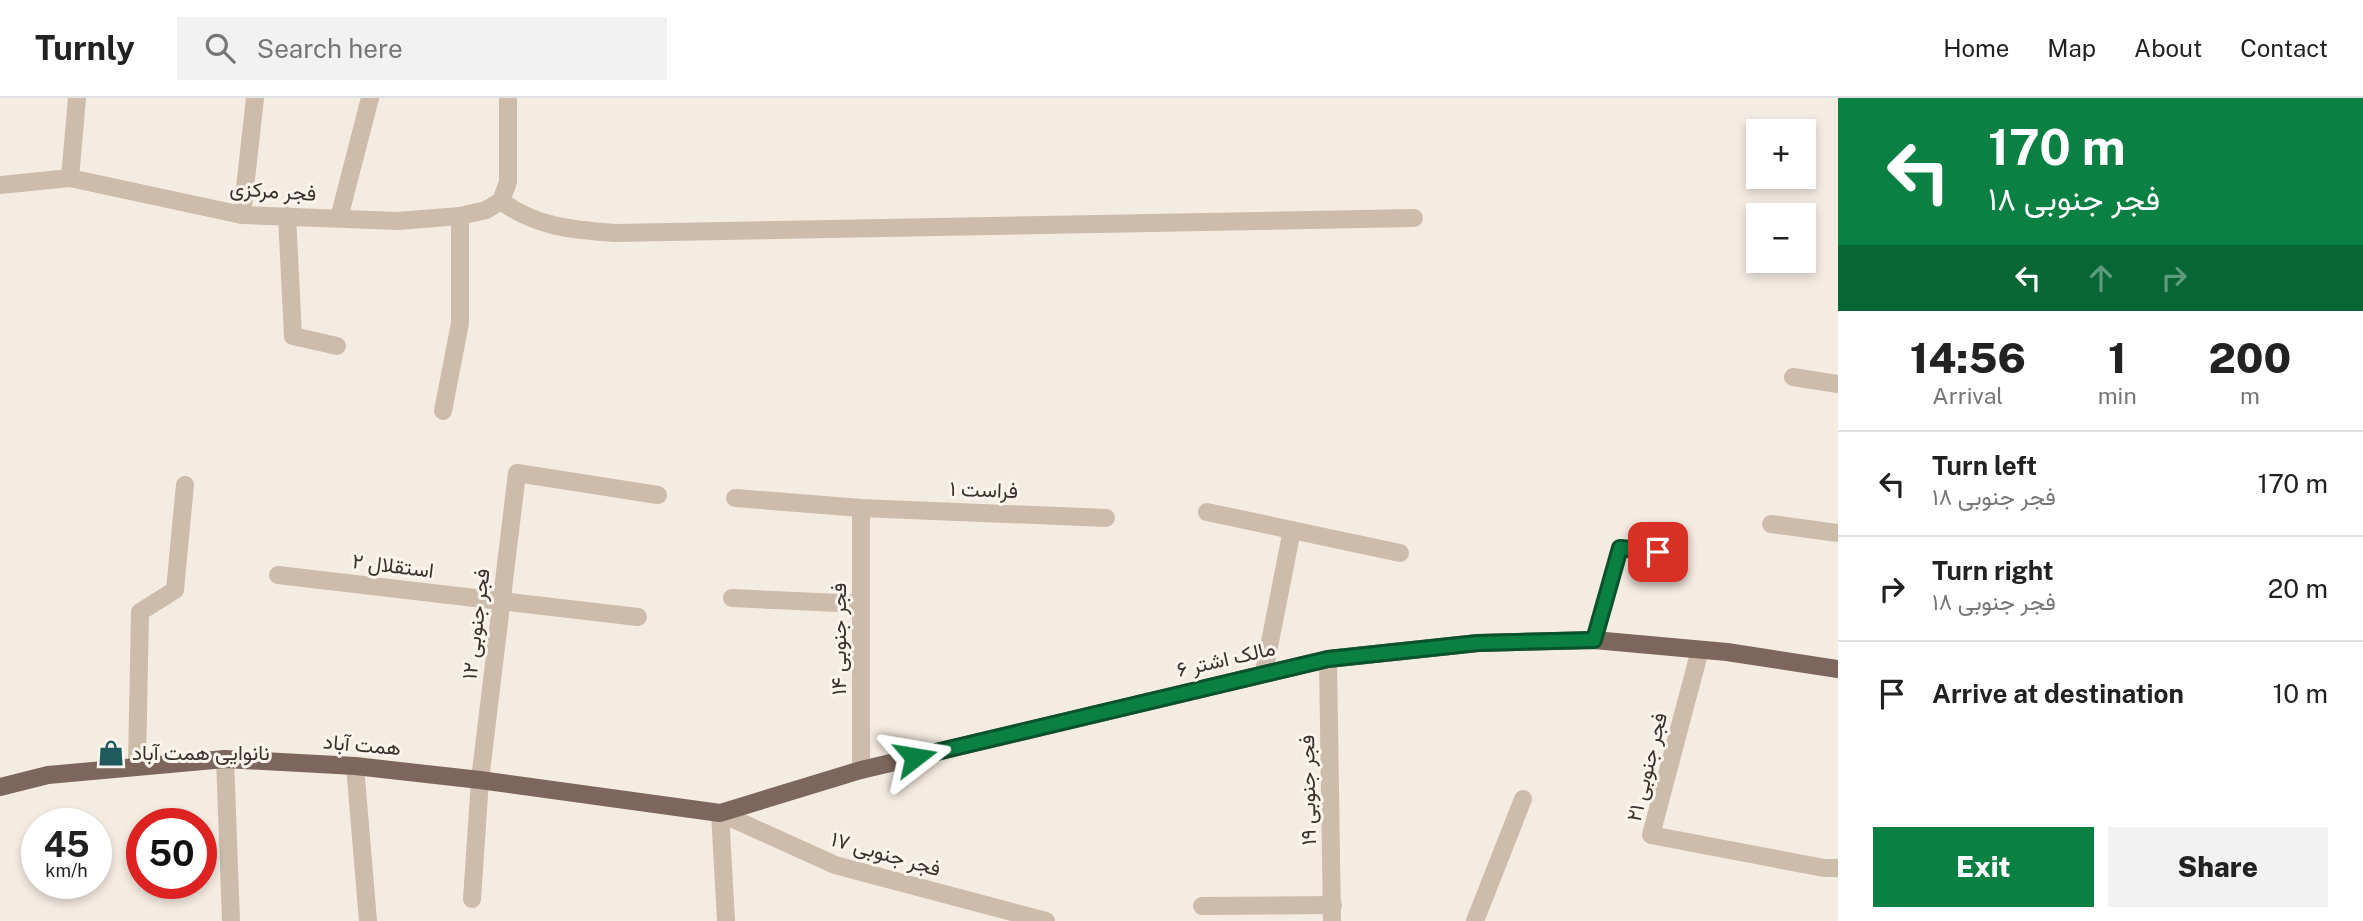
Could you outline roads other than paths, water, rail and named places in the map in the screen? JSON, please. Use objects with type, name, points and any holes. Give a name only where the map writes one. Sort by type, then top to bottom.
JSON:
[{"type":"main road","name":"مالک اشتر ۶","points":[[720,813],[861,770],[1264,672],[1328,659],[1478,643],[1594,640],[1700,650],[1838,669]]},
{"type":"main road","name":"همت آباد","points":[[0,787],[48,775],[225,759],[355,766],[720,813]]},
{"type":"street","points":[[70,178],[77,98]]},
{"type":"street","points":[[242,215],[255,98]]},
{"type":"street","points":[[339,218],[370,98]]},
{"type":"street","points":[[508,98],[508,182],[501,201],[519,214],[573,230],[615,233],[1414,218]]},
{"type":"street","name":"فجر مرکزی","points":[[0,185],[70,178],[242,215],[398,222],[460,216],[486,210],[501,201]]},
{"type":"street","points":[[287,216],[293,336],[337,346]]},
{"type":"street","points":[[443,411],[460,323],[460,216]]},
{"type":"street","points":[[1794,377],[1838,384]]},
{"type":"street","name":"فجر جنوبی ۱۲","points":[[472,899],[480,780],[517,473],[658,495]]},
{"type":"street","points":[[137,765],[140,612],[175,590],[185,485]]},
{"type":"street","name":"فراست ۱","points":[[735,498],[861,508],[1106,518]]},
{"type":"street","name":"فجر جنوبی ۱۴","points":[[861,508],[861,770]]},
{"type":"street","points":[[1207,512],[1400,553]]},
{"type":"street","points":[[1771,524],[1838,533]]},
{"type":"street","points":[[1264,672],[1292,530]]},
{"type":"street","points":[[1594,640],[1620,548],[1658,552]]},
{"type":"street","name":"استقلال ۲","points":[[278,575],[638,617]]},
{"type":"street","points":[[732,598],[861,604]]},
{"type":"street","name":"فجر جنوبی ۲۱","points":[[1700,650],[1651,835],[1824,868],[1838,868]]},
{"type":"street","name":"فجر جنوبی ۱۹","points":[[1328,659],[1333,913]]},
{"type":"street","points":[[225,759],[231,921]]},
{"type":"street","points":[[355,766],[368,921]]},
{"type":"street","points":[[1475,921],[1522,799]]},
{"type":"street","points":[[720,813],[726,921]]},
{"type":"street","name":"فجر جنوبی ۱۷","points":[[720,813],[835,865],[1046,921]]},
{"type":"street","points":[[1202,906],[1333,913]]},
{"type":"place","name":"نانوایی همت آباد","points":[[111,753]]}]
